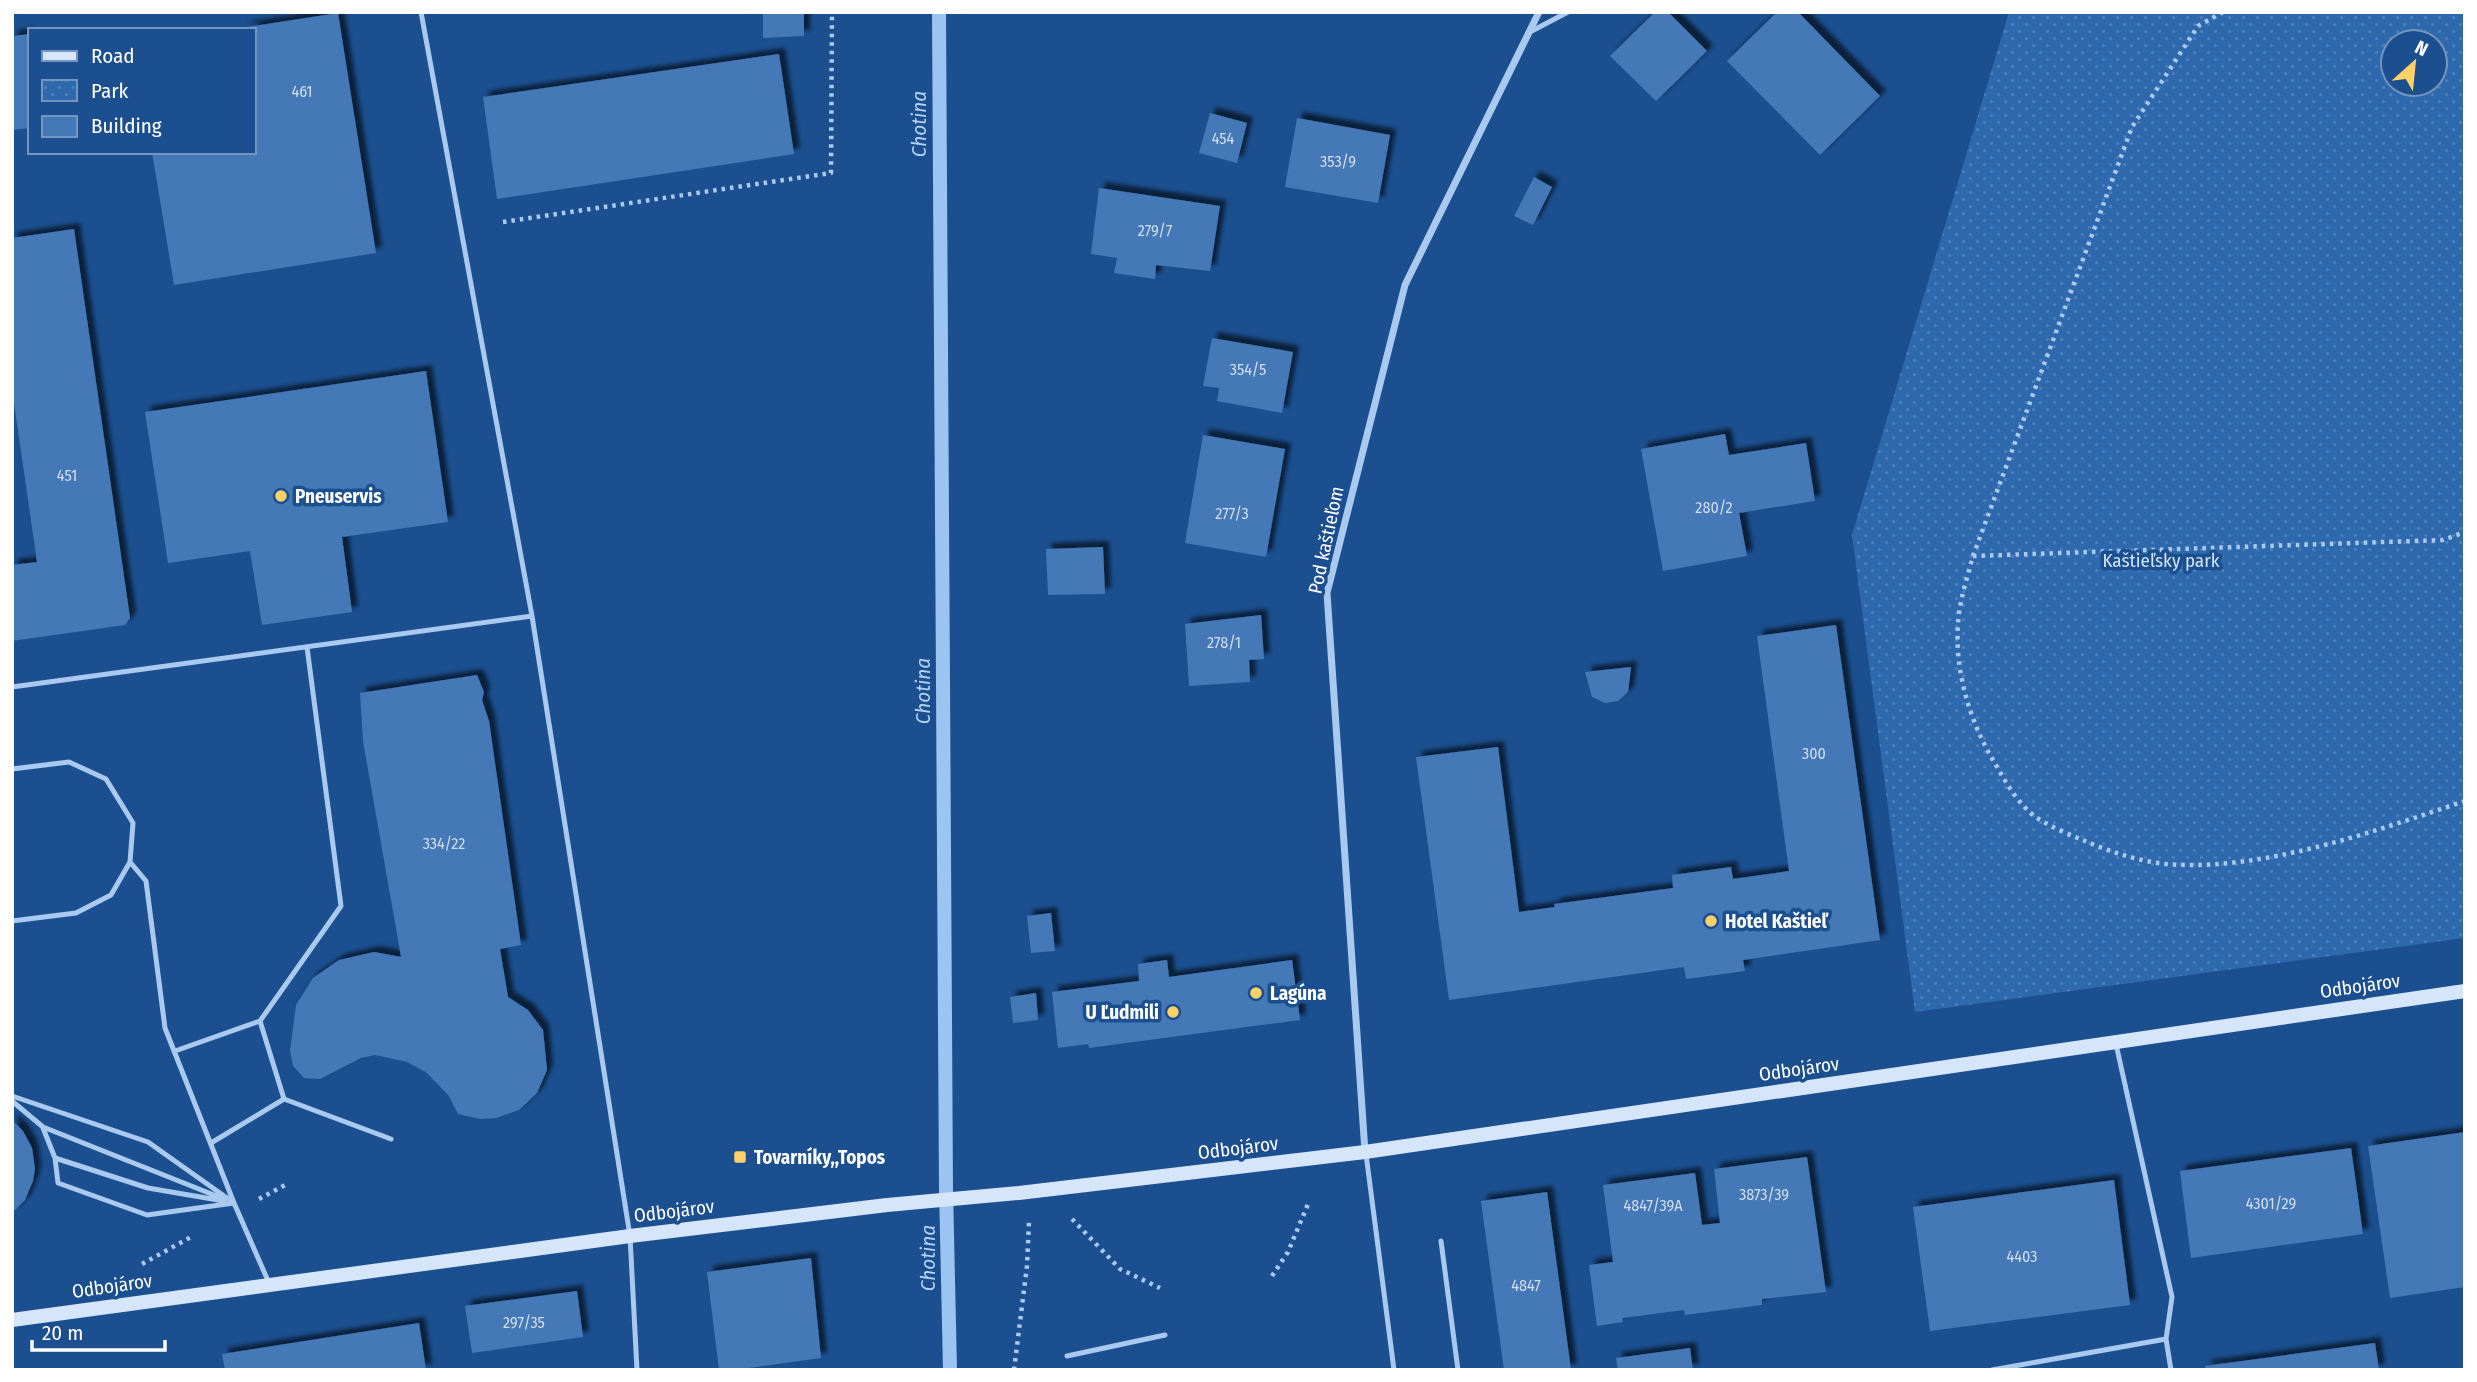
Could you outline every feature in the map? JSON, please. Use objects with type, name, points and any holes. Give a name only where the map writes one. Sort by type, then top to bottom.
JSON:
[{"type":"main road","name":"Odbojárov","points":[[12,1320],[630,1236],[1365,1152],[2465,991]]},
{"type":"street","name":"Pod kaštieľom","points":[[1365,1152],[1327,593],[1405,285],[1539,12]]},
{"type":"lane","points":[[421,12],[532,616],[630,1236],[637,1370]]},
{"type":"lane","points":[[1528,33],[1568,12]]},
{"type":"lane","points":[[12,687],[532,616]]},
{"type":"lane","points":[[175,1051],[260,1021],[341,906],[307,647]]},
{"type":"lane","points":[[12,769],[69,762],[106,779],[133,823],[130,862],[111,895],[76,913],[12,921]]},
{"type":"lane","points":[[130,862],[146,881],[166,1028],[234,1203],[269,1284]]},
{"type":"lane","points":[[260,1021],[284,1099]]},
{"type":"lane","points":[[2115,1041],[2172,1297],[2165,1339],[2171,1370]]},
{"type":"lane","points":[[12,1098],[43,1128],[234,1203]]},
{"type":"lane","points":[[12,1098],[148,1142],[234,1203]]},
{"type":"lane","points":[[284,1099],[391,1139]]},
{"type":"lane","points":[[211,1143],[284,1099]]},
{"type":"lane","points":[[43,1128],[55,1158],[58,1183],[147,1215],[234,1203]]},
{"type":"lane","points":[[1365,1152],[1394,1370]]},
{"type":"lane","points":[[55,1158],[148,1188],[234,1203]]},
{"type":"lane","points":[[1441,1241],[1458,1370]]},
{"type":"lane","points":[[1067,1356],[1165,1335]]},
{"type":"lane","points":[[1992,1370],[2165,1339]]},
{"type":"path","points":[[503,222],[831,173],[832,12]]},
{"type":"path","points":[[2223,12],[2198,26],[2132,127],[1973,556],[1960,605],[1959,654],[1964,693],[1981,740],[2014,794],[2033,814],[2067,834],[2105,850],[2139,859],[2167,864],[2221,863],[2272,857],[2367,833],[2465,800]]},
{"type":"path","points":[[1973,556],[2443,540],[2465,532]]},
{"type":"path","points":[[1014,1370],[1027,1266],[1029,1221],[1019,1193]]},
{"type":"path","points":[[1272,1276],[1288,1252],[1308,1204]]},
{"type":"path","points":[[1072,1219],[1119,1269],[1160,1288]]},
{"type":"green space","name":"Kaštieľsky park","points":[[2009,12],[2465,12],[2465,938],[1915,1012],[1852,535]]},
{"type":"building","points":[[763,12],[804,12],[804,36],[763,38]]},
{"type":"building","points":[[1655,12],[1668,12],[1707,51],[1656,101],[1610,56]]},
{"type":"building","points":[[1777,12],[1798,12],[1880,96],[1820,155],[1727,61]]},
{"type":"building","points":[[338,13],[376,253],[174,285],[152,154],[256,154],[256,28],[241,28]]},
{"type":"building","points":[[28,34],[28,128],[12,130],[12,36]]},
{"type":"building","points":[[779,54],[794,154],[497,199],[483,97]]},
{"type":"building","points":[[1210,113],[1247,123],[1237,163],[1199,153]]},
{"type":"building","points":[[1297,118],[1390,135],[1378,203],[1285,187]]},
{"type":"building","points":[[1534,177],[1552,187],[1533,225],[1514,216]]},
{"type":"building","points":[[1099,188],[1220,206],[1210,271],[1156,265],[1155,279],[1114,273],[1117,258],[1091,254]]},
{"type":"building","points":[[74,229],[130,618],[125,625],[12,641],[12,565],[37,562],[12,389],[12,238]]},
{"type":"building","points":[[1212,338],[1293,352],[1282,413],[1217,401],[1219,388],[1203,386]]},
{"type":"building","points":[[426,371],[448,522],[342,537],[352,612],[262,625],[250,551],[168,563],[145,412]]},
{"type":"building","points":[[1725,434],[1729,455],[1806,443],[1815,501],[1739,513],[1747,556],[1663,571],[1641,449]]},
{"type":"building","points":[[1203,435],[1285,449],[1266,557],[1185,543]]},
{"type":"building","points":[[1103,547],[1105,594],[1048,595],[1046,549]]},
{"type":"building","points":[[1261,615],[1264,659],[1249,660],[1250,682],[1189,686],[1185,624]]},
{"type":"building","points":[[1836,625],[1880,940],[1743,960],[1745,971],[1686,979],[1684,967],[1449,1000],[1416,757],[1498,747],[1519,912],[1555,907],[1554,904],[1673,888],[1672,875],[1731,867],[1733,879],[1789,871],[1757,636]]},
{"type":"building","points":[[1631,667],[1628,692],[1618,701],[1605,703],[1592,697],[1585,672]]},
{"type":"building","points":[[477,675],[484,692],[482,700],[489,721],[521,945],[500,949],[508,997],[528,1010],[543,1030],[547,1070],[537,1093],[519,1110],[496,1118],[480,1119],[458,1114],[449,1096],[427,1073],[407,1062],[375,1055],[361,1058],[320,1079],[304,1078],[293,1066],[290,1051],[296,1005],[313,978],[339,960],[374,952],[401,957],[363,741],[360,693]]},
{"type":"building","points":[[1051,913],[1055,951],[1031,953],[1027,916]]},
{"type":"building","points":[[1167,960],[1169,977],[1292,960],[1300,1020],[1089,1048],[1088,1044],[1058,1048],[1052,992],[1139,981],[1138,964]]},
{"type":"building","points":[[1036,993],[1038,1020],[1013,1023],[1010,997]]},
{"type":"building","points":[[12,1120],[23,1131],[32,1148],[35,1169],[25,1200],[12,1213]]},
{"type":"building","points":[[2465,1132],[2465,1287],[2390,1298],[2368,1146]]},
{"type":"building","points":[[2351,1148],[2363,1234],[2191,1258],[2180,1171]]},
{"type":"building","points":[[1807,1157],[1826,1292],[1762,1299],[1762,1305],[1685,1315],[1684,1310],[1622,1318],[1623,1322],[1597,1326],[1589,1265],[1613,1262],[1603,1185],[1695,1173],[1702,1225],[1720,1223],[1714,1169]]},
{"type":"building","points":[[2114,1180],[2130,1305],[1930,1331],[1913,1207]]},
{"type":"building","points":[[1547,1192],[1571,1370],[1504,1370],[1481,1201]]},
{"type":"building","points":[[811,1258],[821,1358],[719,1370],[707,1272]]},
{"type":"building","points":[[577,1291],[583,1337],[472,1353],[465,1306]]},
{"type":"building","points":[[419,1323],[426,1370],[225,1370],[222,1354]]},
{"type":"building","points":[[2375,1343],[2379,1370],[2206,1370],[2205,1366]]},
{"type":"building","points":[[1690,1348],[1693,1370],[1618,1370],[1616,1358]]},
{"type":"waterway","name":"Chotina","points":[[939,12],[946,1188],[950,1370]]},
{"type":"place","name":"Pneuservis","points":[[281,496]]},
{"type":"place","name":"Hotel Kaštieľ","points":[[1711,921]]},
{"type":"place","name":"Lagúna","points":[[1256,993]]},
{"type":"place","name":"U Ľudmili","points":[[1173,1012]]},
{"type":"place","name":"Tovarníky,,Topos","points":[[740,1157]]}]
